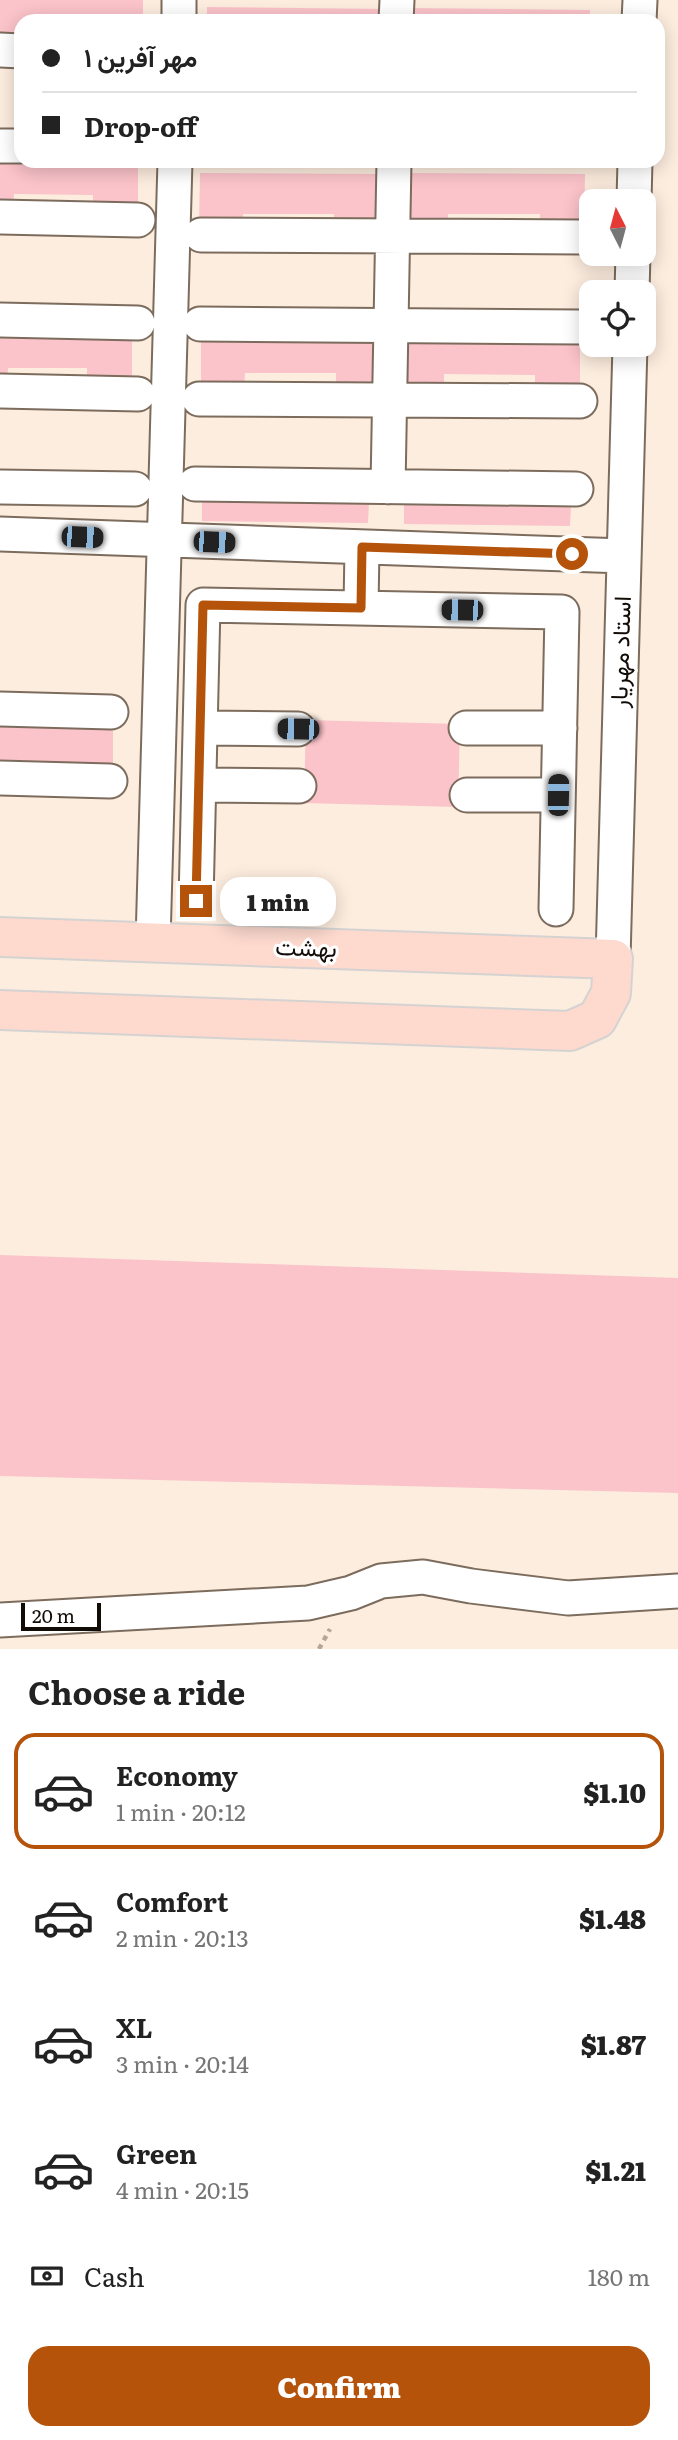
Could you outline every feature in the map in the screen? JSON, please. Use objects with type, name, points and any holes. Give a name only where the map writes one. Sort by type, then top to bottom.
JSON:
[{"type":"main road","name":"بهشت","points":[[0,937],[613,959]]},
{"type":"main road","points":[[0,1010],[569,1031],[597,1019],[611,993],[613,959]]},
{"type":"street","points":[[153,943],[175,168]]},
{"type":"street","points":[[388,487],[394,168]]},
{"type":"street","points":[[634,189],[635,168]]},
{"type":"street","points":[[0,217],[138,220]]},
{"type":"street","points":[[201,235],[579,237]]},
{"type":"street","points":[[0,320],[138,323]]},
{"type":"street","points":[[200,324],[579,327]]},
{"type":"street","name":"استاد مهریار","points":[[613,959],[630,357]]},
{"type":"street","points":[[0,391],[138,394]]},
{"type":"street","points":[[199,398],[580,401]]},
{"type":"street","points":[[195,484],[576,489]]},
{"type":"street","points":[[0,487],[135,489]]},
{"type":"street","points":[[0,534],[624,556]]},
{"type":"street","points":[[361,608],[362,547]]},
{"type":"street","points":[[196,901],[203,605],[562,612],[556,909]]},
{"type":"street","points":[[0,709],[111,712]]},
{"type":"street","points":[[200,728],[298,729]]},
{"type":"street","points":[[466,729],[560,729]]},
{"type":"street","points":[[0,778],[110,781]]},
{"type":"street","points":[[199,785],[299,786]]},
{"type":"street","points":[[467,795],[558,795]]},
{"type":"street","points":[[0,1620],[308,1603],[351,1593],[381,1581],[423,1577],[568,1598],[678,1591]]},
{"type":"shaded area","points":[[0,0],[143,0],[143,14],[14,14],[14,41],[0,41]]},
{"type":"shaded area","points":[[207,7],[387,9],[387,14],[207,14]]},
{"type":"shaded area","points":[[411,8],[590,10],[590,14],[411,14]]},
{"type":"shaded area","points":[[0,153],[14,158],[14,168],[138,168],[138,210],[93,210],[93,195],[14,194],[13,210],[0,210]]},
{"type":"shaded area","points":[[200,173],[379,174],[379,230],[334,229],[334,214],[243,214],[243,229],[199,229]]},
{"type":"shaded area","points":[[405,173],[585,174],[585,189],[579,189],[579,230],[540,229],[540,214],[448,214],[448,229],[405,229]]},
{"type":"shaded area","points":[[0,326],[132,328],[132,384],[87,383],[87,368],[8,368],[7,383],[0,383]]},
{"type":"shaded area","points":[[201,332],[381,333],[380,389],[336,388],[336,373],[245,373],[244,388],[201,388]]},
{"type":"shaded area","points":[[401,333],[579,334],[580,390],[535,389],[535,375],[444,374],[444,389],[400,389]]},
{"type":"shaded area","points":[[202,500],[369,502],[368,523],[202,521]]},
{"type":"shaded area","points":[[404,503],[571,505],[570,526],[404,524]]},
{"type":"shaded area","points":[[306,720],[460,724],[458,807],[304,803]]},
{"type":"shaded area","points":[[0,722],[113,723],[113,763],[0,762]]},
{"type":"shaded area","points":[[0,1255],[678,1278],[678,1493],[0,1476]]},
{"type":"route","points":[[196,901],[203,605],[361,608],[362,547],[572,554]]}]
